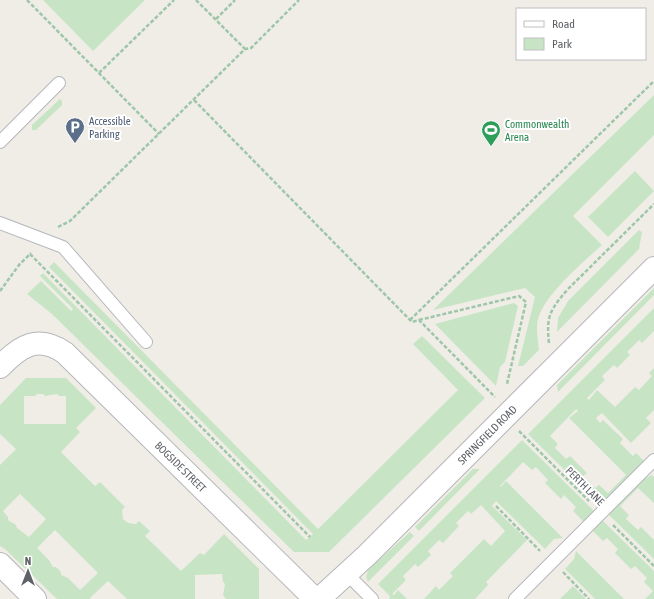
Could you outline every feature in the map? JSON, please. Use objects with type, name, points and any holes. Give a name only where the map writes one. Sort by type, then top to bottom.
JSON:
[{"type":"street","name":"SPRINGFIELD ROAD","points":[[319,599],[347,574],[506,411],[552,370],[654,268]]},
{"type":"street","name":"BOGSIDE STREET","points":[[0,367],[17,351],[26,346],[41,344],[51,345],[65,354],[315,599]]},
{"type":"street","points":[[0,564],[31,598]]},
{"type":"lane","points":[[0,142],[58,83]]},
{"type":"lane","points":[[0,223],[65,249],[146,342]]},
{"type":"lane","points":[[515,599],[654,460]]},
{"type":"lane","points":[[347,574],[372,599]]},
{"type":"path","points":[[27,0],[159,134]]},
{"type":"path","points":[[99,73],[174,0]]},
{"type":"path","points":[[196,0],[245,49]]},
{"type":"path","points":[[216,19],[236,0]]},
{"type":"path","points":[[0,291],[15,270],[30,254],[57,228],[70,221],[245,49],[251,48],[299,0]]},
{"type":"path","points":[[410,320],[654,81]]},
{"type":"path","points":[[194,100],[412,322],[519,296],[526,302],[506,411]]},
{"type":"path","points":[[552,370],[547,323],[552,309],[568,289],[654,204]]},
{"type":"path","points":[[30,254],[310,537]]},
{"type":"path","name":"PERTH LANE","points":[[419,320],[601,513],[654,566]]},
{"type":"green space","points":[[43,0],[145,0],[93,51]]},
{"type":"green space","points":[[654,95],[654,135],[573,216],[602,245],[566,278],[543,307],[537,324],[539,350],[523,366],[518,366],[535,297],[525,288],[433,310]]},
{"type":"green space","points":[[60,99],[62,101],[62,105],[36,130],[32,130],[32,125]]},
{"type":"green space","points":[[635,171],[654,191],[608,237],[588,217]]},
{"type":"green space","points":[[639,230],[642,232],[639,249],[557,332],[558,318],[568,301]]},
{"type":"green space","points":[[54,262],[318,529],[458,390],[413,344],[422,336],[485,398],[329,552],[294,552],[52,314],[27,294],[41,281],[71,311],[73,309],[40,276],[43,273],[306,540],[313,534],[49,267]]},
{"type":"green space","points":[[654,288],[654,295],[558,392],[557,385]]},
{"type":"green space","points":[[514,303],[518,306],[505,362],[500,367],[496,386],[435,324]]},
{"type":"green space","points":[[654,308],[654,331],[642,343],[639,340],[627,352],[630,355],[617,368],[614,365],[602,376],[605,380],[587,398],[589,400],[597,390],[615,407],[635,387],[639,390],[652,376],[649,373],[654,368],[654,410],[646,418],[651,423],[631,443],[602,413],[596,418],[600,423],[603,420],[623,439],[620,443],[633,456],[636,453],[644,461],[600,505],[528,434]],"holes":[[[576,409],[578,411],[569,418],[626,475],[608,493],[599,485],[595,488],[583,476],[587,473],[570,456],[566,459],[555,448],[558,444],[550,436]]]},
{"type":"green space","points":[[26,378],[66,378],[96,408],[76,428],[80,432],[61,452],[95,486],[100,482],[125,507],[122,510],[123,519],[128,523],[136,524],[139,521],[150,531],[145,536],[181,571],[200,553],[204,555],[224,534],[259,569],[259,599],[226,599],[223,595],[225,584],[223,582],[222,574],[195,575],[195,599],[127,599],[108,581],[90,598],[91,599],[57,599],[5,549],[0,546],[0,465],[16,449],[0,434],[0,405]],"holes":[[[37,394],[43,394],[45,396],[57,394],[59,396],[66,396],[66,424],[24,424],[24,396],[35,396]],[[20,494],[46,519],[29,537],[8,520],[8,517],[3,511]],[[55,530],[98,573],[80,590],[68,578],[61,575],[61,572],[56,567],[53,567],[49,560],[37,548]]]},
{"type":"green space","points":[[522,440],[594,511],[584,522],[573,511],[576,507],[564,495],[561,499],[545,483],[548,480],[536,467],[532,470],[523,462],[500,486],[501,487],[506,481],[563,538],[554,539],[545,549],[496,501],[492,506],[527,540],[486,582],[488,585],[475,599],[424,599],[436,586],[439,590],[453,576],[450,573],[484,539],[491,546],[505,531],[481,505],[471,514],[468,511],[456,523],[459,526],[443,543],[439,540],[428,551],[431,555],[418,567],[415,564],[403,576],[406,580],[392,594],[394,595],[398,590],[407,599],[389,599],[390,596],[378,584]]},
{"type":"green space","points":[[473,469],[480,469],[419,531],[415,527]]},
{"type":"green space","points":[[652,475],[654,477],[654,503],[638,488],[620,506],[629,515],[626,519],[638,530],[641,527],[654,540],[654,559],[608,514],[644,479]]},
{"type":"green space","points":[[602,520],[654,571],[654,599],[645,599],[653,591],[644,582],[647,578],[635,566],[631,569],[615,553],[618,549],[607,538],[603,541],[592,530]]},
{"type":"green space","points":[[410,532],[414,536],[368,582],[366,577],[368,570]]},
{"type":"green space","points":[[576,551],[624,599],[595,599],[565,569],[574,559]]},
{"type":"green space","points":[[573,586],[586,599],[560,599]]},
{"type":"place","name":"Accessible Parking","points":[[75,144]]},
{"type":"place","name":"Commonwealth Arena","points":[[491,147]]}]
